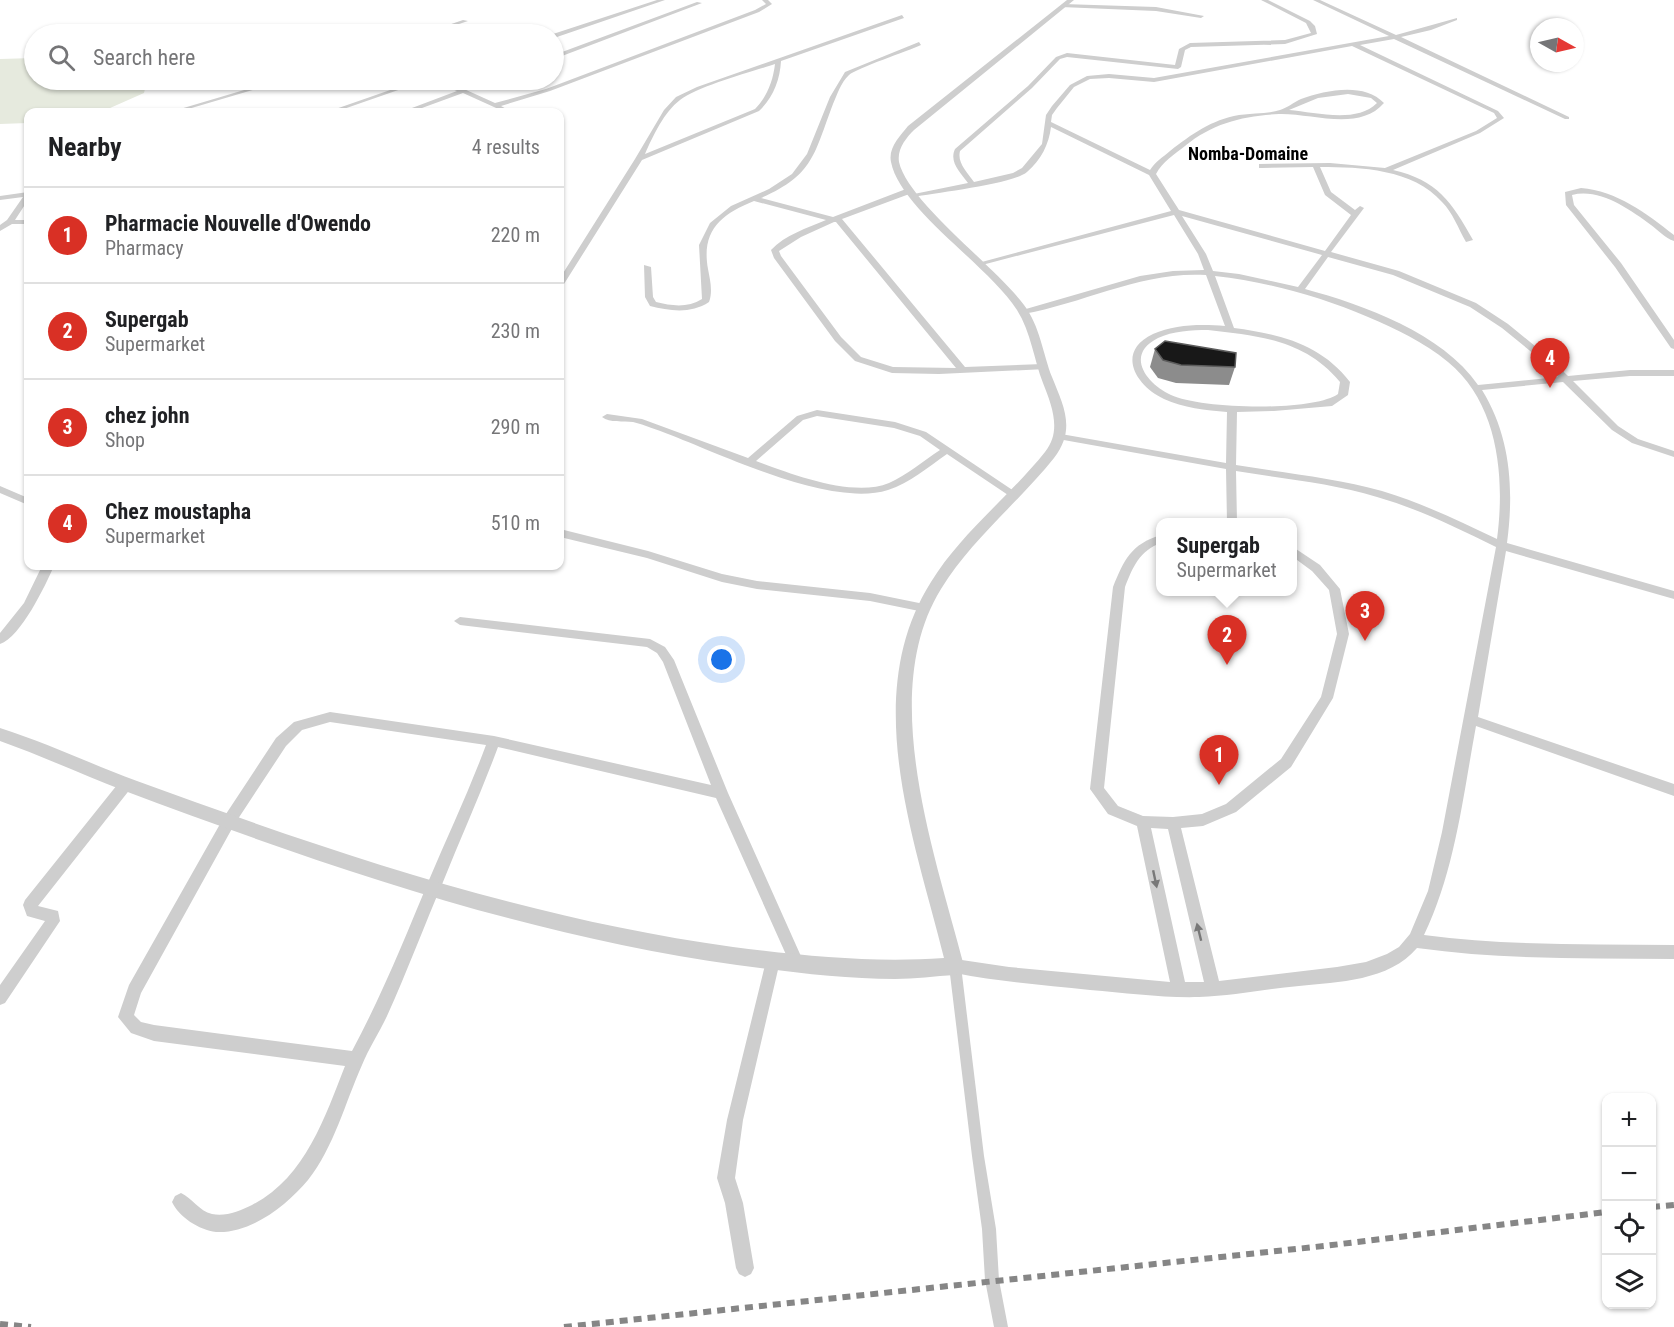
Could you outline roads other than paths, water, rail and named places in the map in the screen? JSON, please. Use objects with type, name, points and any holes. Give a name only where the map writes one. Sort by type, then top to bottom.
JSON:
[{"type":"street","points":[[564,33],[662,0]]},
{"type":"street","points":[[564,84],[757,11],[769,4],[765,0]]},
{"type":"street","points":[[1156,9],[1165,0]]},
{"type":"street","points":[[973,185],[957,163],[955,157],[957,150],[984,124],[1030,87],[1058,58],[1067,55],[1178,67],[1182,49],[1190,45],[1285,42],[1314,34],[1308,22],[1264,0]]},
{"type":"street","points":[[1316,0],[1567,118]]},
{"type":"street","points":[[564,53],[699,3]]},
{"type":"street","points":[[1001,1327],[992,1280],[989,1229],[955,966],[944,914],[927,858],[907,758],[906,681],[913,642],[924,608],[939,581],[1053,451],[1060,437],[1059,413],[1023,310],[981,263],[911,193],[895,163],[896,149],[904,135],[1067,3],[1156,9],[1201,16]]},
{"type":"street","points":[[564,278],[639,159],[659,122],[678,98],[699,88],[902,17]]},
{"type":"street","points":[[1043,367],[918,371],[879,367],[858,359],[838,339],[775,250],[779,245],[836,219],[911,193],[973,185],[1016,175],[1026,170],[1045,144],[1049,114],[1072,86],[1089,77],[1109,76],[1154,80],[1395,37],[1429,29],[1455,19]]},
{"type":"street","points":[[456,24],[465,21]]},
{"type":"street","points":[[647,267],[648,297],[653,304],[687,308],[702,303],[708,297],[702,253],[704,239],[717,219],[753,198],[788,182],[803,168],[847,73],[919,44]]},
{"type":"street","points":[[1353,44],[1496,112],[1501,118],[1478,132],[1388,170]]},
{"type":"street","points":[[639,159],[757,110],[767,99],[778,67],[778,60]]},
{"type":"street","points":[[187,108],[249,90]]},
{"type":"street","points":[[342,108],[395,90]]},
{"type":"street","points":[[416,108],[461,90],[502,108]]},
{"type":"street","points":[[496,105],[548,90]]},
{"type":"street","points":[[1152,174],[1157,165],[1213,124],[1282,112],[1334,116],[1356,115],[1374,110],[1381,103],[1376,97],[1364,93],[1334,93],[1293,104],[1282,112]]},
{"type":"street","points":[[1048,123],[1152,174],[1210,273],[1231,330]]},
{"type":"street","points":[[1262,166],[1388,170],[1416,179],[1438,193],[1453,209],[1469,240]]},
{"type":"street","points":[[1299,291],[1357,211],[1328,193],[1316,166]]},
{"type":"street","points":[[1674,238],[1607,195],[1583,191],[1568,194],[1570,205],[1618,265],[1674,346]]},
{"type":"street","points":[[0,198],[24,195]]},
{"type":"street","points":[[753,198],[836,219],[962,369]]},
{"type":"street","points":[[0,229],[10,222],[24,201]]},
{"type":"street","points":[[981,263],[1176,212],[1396,273],[1473,305],[1505,326],[1543,357],[1615,428],[1635,441],[1674,454]]},
{"type":"street","points":[[10,222],[24,222]]},
{"type":"street","points":[[0,734],[126,784],[229,821],[433,889],[530,915],[650,942],[773,961],[888,970],[955,966],[1030,978],[1179,990],[1213,989],[1343,974],[1375,966],[1403,954],[1416,941],[1430,907],[1472,720],[1506,499],[1502,454],[1494,425],[1476,388],[1451,360],[1411,333],[1358,310],[1299,291],[1210,273],[1173,273],[1152,276],[1041,308],[1023,310]]},
{"type":"street","points":[[1208,327],[1231,330],[1305,346],[1329,363],[1345,382],[1343,395],[1332,403],[1232,409],[1175,400],[1155,391],[1143,380],[1137,368],[1137,355],[1143,345],[1169,332],[1208,327]]},
{"type":"street","points":[[1476,388],[1630,373],[1674,373]]},
{"type":"street","points":[[1232,409],[1232,518]]},
{"type":"street","points":[[750,462],[800,417],[817,413],[895,425],[923,434],[1015,495]]},
{"type":"street","points":[[607,417],[641,421],[750,462],[809,481],[840,488],[866,490],[883,488],[896,483],[946,450]]},
{"type":"street","points":[[1060,437],[1351,487],[1380,494],[1439,515],[1500,545],[1674,595]]},
{"type":"street","points":[[0,489],[24,500]]},
{"type":"street","points":[[564,534],[648,555],[722,578],[757,585],[870,597],[924,608]]},
{"type":"street","points":[[1156,541],[1131,556],[1119,587],[1097,789],[1102,799],[1113,810],[1143,822],[1173,823],[1203,820],[1231,808],[1286,763],[1326,698],[1343,634],[1334,589],[1316,568],[1297,554]]},
{"type":"street","points":[[0,640],[9,632],[28,605],[39,588],[46,570]]},
{"type":"street","points":[[460,621],[650,644],[661,650],[668,660],[721,793],[798,963]]},
{"type":"street","points":[[356,1059],[154,1033],[136,1029],[126,1017],[134,990],[229,821],[281,742],[298,726],[330,717],[494,741],[721,793]]},
{"type":"street","points":[[1472,720],[1674,789]]},
{"type":"street","points":[[181,1202],[192,1213],[211,1224],[233,1222],[268,1207],[299,1180],[318,1147],[356,1059],[381,1012],[472,801],[494,741]]},
{"type":"street","points":[[0,998],[53,921],[52,916],[32,911],[30,905],[126,784]]},
{"type":"street","points":[[1143,822],[1179,990]]},
{"type":"street","points":[[1173,823],[1213,989]]},
{"type":"street","points":[[1416,941],[1453,946],[1567,951],[1674,952]]},
{"type":"street","points":[[745,1268],[734,1203],[726,1178],[735,1120],[773,961]]},
{"type":"railway","points":[[1656,1207],[1674,1205]]},
{"type":"railway","points":[[564,1327],[1324,1246],[1602,1212]]},
{"type":"railway","points":[[0,1324],[31,1327]]},
{"type":"place","name":"Chez moustapha","points":[[1550,388]]},
{"type":"place","name":"chez john","points":[[1365,641]]},
{"type":"place","name":"Supergab","points":[[1227,665]]},
{"type":"place","name":"Pharmacie Nouvelle d'Owendo","points":[[1219,785]]},
{"type":"district","name":"Nomba-Domaine","points":[[1248,153]]}]
